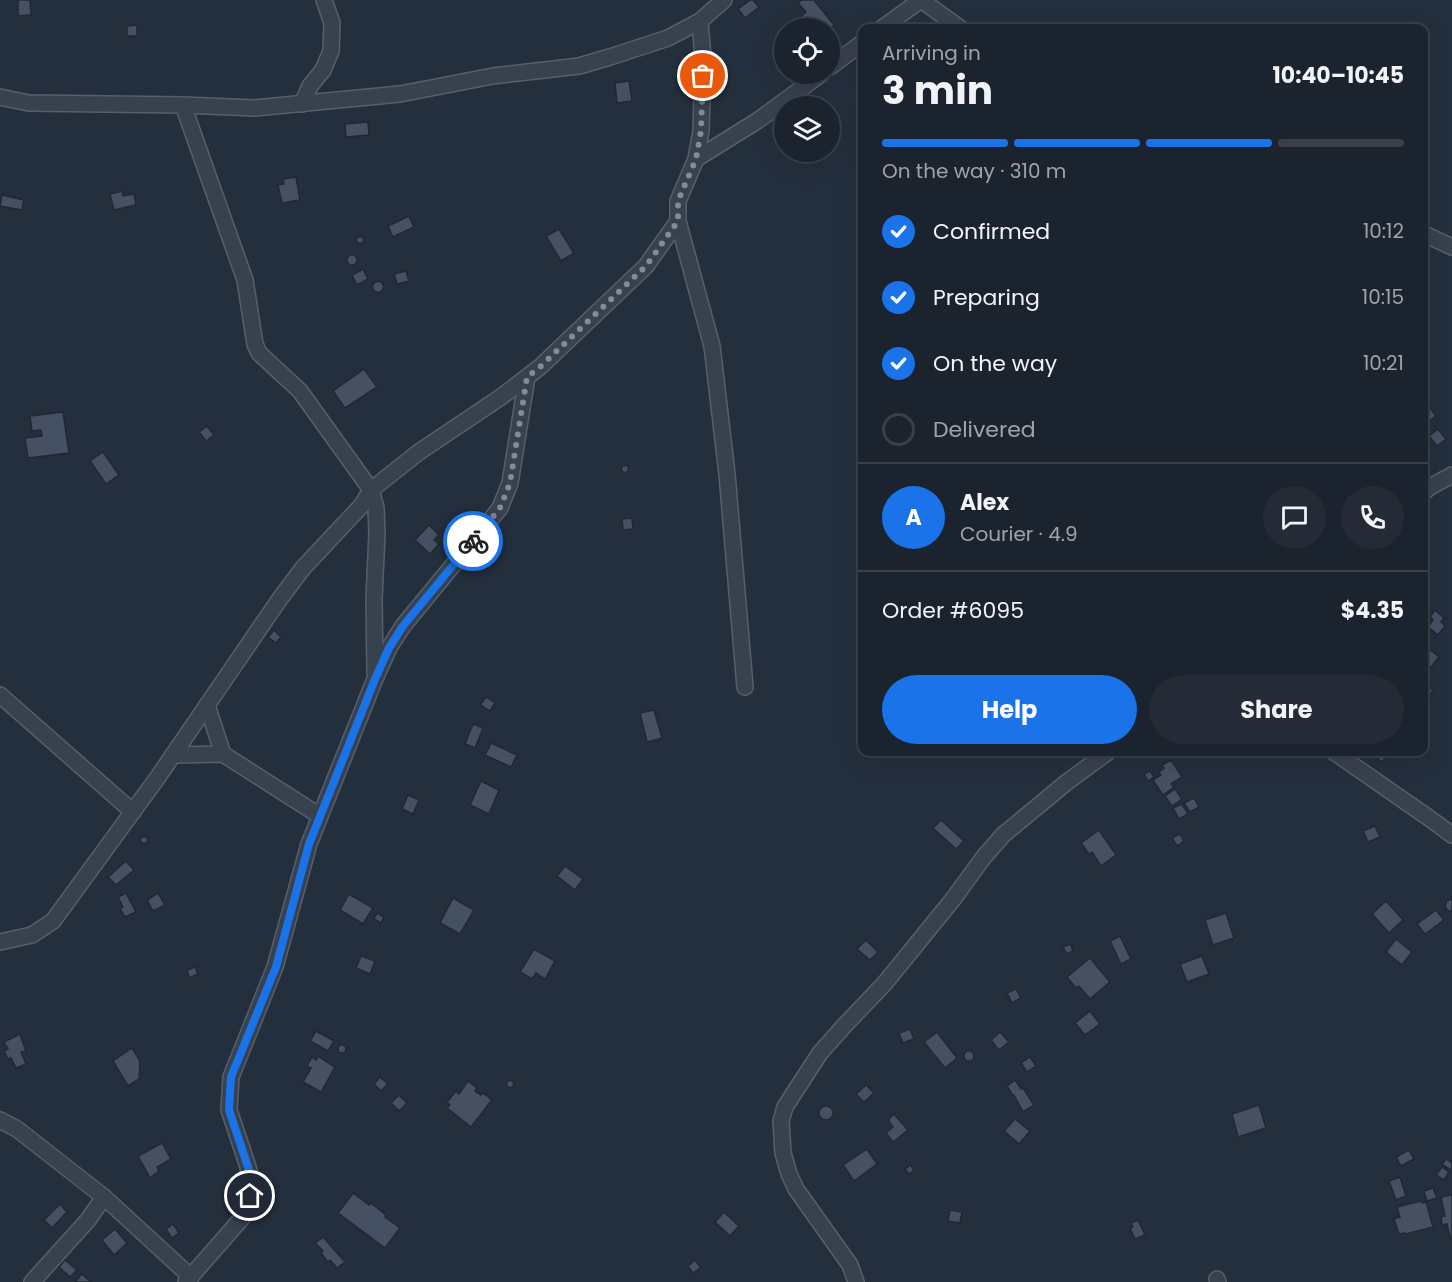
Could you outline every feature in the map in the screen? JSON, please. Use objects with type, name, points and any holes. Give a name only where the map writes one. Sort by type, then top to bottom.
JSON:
[{"type":"street","points":[[302,104],[310,86],[323,70],[331,51],[332,23],[324,0]]},
{"type":"street","points":[[0,97],[29,103],[254,108],[400,94],[494,76],[579,66],[668,38],[700,21],[724,0]]},
{"type":"street","points":[[888,24],[921,0],[954,24]]},
{"type":"street","points":[[700,21],[703,58],[701,131],[696,159],[678,201],[678,221],[712,346],[727,474],[745,687]]},
{"type":"street","points":[[840,60],[858,46]]},
{"type":"street","points":[[696,159],[757,121],[807,84]]},
{"type":"street","points":[[183,105],[245,280],[255,344],[259,352],[300,391],[371,490],[376,508],[375,679]]},
{"type":"street","points":[[0,942],[32,935],[53,921],[133,812],[297,576],[362,505],[371,490],[420,452],[501,397],[540,367],[646,266],[678,221]]},
{"type":"street","points":[[1428,236],[1452,247]]},
{"type":"street","points":[[0,1120],[16,1129],[104,1197],[188,1279],[242,1218],[250,1196],[249,1170],[229,1110],[231,1077],[276,967],[309,844],[389,648],[403,626],[500,508],[510,483],[527,377]]},
{"type":"street","points":[[1428,489],[1452,476]]},
{"type":"street","points":[[0,695],[133,812]]},
{"type":"street","points":[[207,705],[223,754]]},
{"type":"street","points":[[173,755],[223,754],[320,816]]},
{"type":"street","points":[[856,1282],[850,1265],[796,1189],[789,1174],[783,1153],[781,1121],[785,1107],[820,1053],[885,984],[1003,835],[1103,756]]},
{"type":"street","points":[[1340,756],[1452,836]]},
{"type":"street","points":[[32,1282],[88,1220],[104,1197]]},
{"type":"building","points":[[18,0],[30,0],[31,15],[18,16]]},
{"type":"building","points":[[753,0],[759,7],[745,18],[738,9]]},
{"type":"building","points":[[802,0],[814,0],[828,18],[799,18],[806,12],[798,3]]},
{"type":"building","points":[[137,25],[137,36],[127,36],[127,26]]},
{"type":"building","points":[[629,81],[632,101],[617,103],[615,83]]},
{"type":"building","points":[[368,122],[369,135],[346,137],[345,124]]},
{"type":"building","points":[[296,177],[300,200],[282,203],[278,185],[284,184],[283,179]]},
{"type":"building","points":[[122,191],[123,196],[134,194],[136,205],[114,210],[110,194]]},
{"type":"building","points":[[2,195],[24,200],[22,210],[0,206]]},
{"type":"building","points":[[409,216],[414,227],[393,237],[388,226]]},
{"type":"building","points":[[559,229],[574,253],[561,261],[546,236]]},
{"type":"building","points":[[360,236],[364,240],[360,244],[356,240]]},
{"type":"building","points":[[352,255],[356,256],[356,264],[352,265],[348,264],[347,260],[348,256]]},
{"type":"building","points":[[363,269],[368,279],[357,285],[352,275]]},
{"type":"building","points":[[406,271],[409,281],[397,284],[394,274]]},
{"type":"building","points":[[378,281],[384,287],[378,293],[372,287]]},
{"type":"building","points":[[364,369],[377,387],[345,408],[333,391]]},
{"type":"building","points":[[1428,405],[1436,416],[1428,422]]},
{"type":"building","points":[[63,412],[69,453],[28,458],[25,438],[42,436],[41,430],[32,431],[30,416]]},
{"type":"building","points":[[207,426],[214,435],[206,441],[199,432]]},
{"type":"building","points":[[1438,429],[1446,439],[1437,446],[1429,436]]},
{"type":"building","points":[[103,452],[119,475],[106,484],[90,461]]},
{"type":"building","points":[[625,465],[629,469],[625,473],[621,469]]},
{"type":"building","points":[[632,518],[633,529],[623,530],[622,519]]},
{"type":"building","points":[[429,525],[439,535],[434,540],[439,544],[430,554],[415,540]]},
{"type":"building","points":[[1435,610],[1444,618],[1441,622],[1445,626],[1438,635],[1428,627],[1433,620],[1430,617]]},
{"type":"building","points":[[274,630],[281,637],[276,643],[268,637]]},
{"type":"building","points":[[1428,648],[1439,657],[1428,671]]},
{"type":"building","points":[[1428,687],[1433,690],[1428,698]]},
{"type":"building","points":[[486,697],[495,703],[490,711],[480,705]]},
{"type":"building","points":[[654,710],[662,738],[647,742],[640,713]]},
{"type":"building","points":[[473,724],[483,728],[475,748],[465,744]]},
{"type":"building","points":[[491,743],[517,755],[511,767],[485,755]]},
{"type":"building","points":[[1376,756],[1388,756],[1381,762]]},
{"type":"building","points":[[1171,760],[1182,777],[1171,784],[1174,787],[1163,795],[1153,780],[1161,775],[1159,772],[1164,768],[1162,765]]},
{"type":"building","points":[[1150,771],[1154,777],[1148,781],[1144,774]]},
{"type":"building","points":[[481,781],[499,790],[489,814],[470,805]]},
{"type":"building","points":[[1175,789],[1182,799],[1172,806],[1165,796]]},
{"type":"building","points":[[408,795],[419,800],[413,814],[402,809]]},
{"type":"building","points":[[1194,798],[1199,807],[1190,812],[1184,803]]},
{"type":"building","points":[[1182,804],[1188,814],[1179,819],[1173,808]]},
{"type":"building","points":[[941,820],[964,841],[956,849],[933,828]]},
{"type":"building","points":[[1375,826],[1380,837],[1368,842],[1363,831]]},
{"type":"building","points":[[1099,830],[1116,855],[1101,866],[1092,852],[1089,854],[1081,843]]},
{"type":"building","points":[[1180,834],[1184,841],[1177,846],[1172,838]]},
{"type":"building","points":[[144,837],[147,840],[144,843],[141,840]]},
{"type":"building","points":[[126,861],[134,870],[116,885],[108,877]]},
{"type":"building","points":[[565,866],[583,879],[575,890],[557,876]]},
{"type":"building","points":[[126,893],[136,912],[125,917],[120,909],[123,907],[118,897]]},
{"type":"building","points":[[158,893],[165,905],[153,911],[147,900]]},
{"type":"building","points":[[349,894],[373,908],[363,924],[340,910]]},
{"type":"building","points":[[453,898],[474,910],[460,934],[440,923]]},
{"type":"building","points":[[1452,899],[1452,912],[1445,906],[1447,901]]},
{"type":"building","points":[[1386,901],[1403,920],[1389,933],[1372,914]]},
{"type":"building","points":[[1436,910],[1444,920],[1425,934],[1417,924]]},
{"type":"building","points":[[377,913],[384,917],[381,923],[374,919]]},
{"type":"building","points":[[1226,913],[1234,938],[1213,945],[1205,920]]},
{"type":"building","points":[[1120,936],[1131,959],[1121,964],[1110,941]]},
{"type":"building","points":[[1396,939],[1412,952],[1402,965],[1386,952]]},
{"type":"building","points":[[866,940],[878,952],[870,960],[857,949]]},
{"type":"building","points":[[1070,944],[1073,951],[1067,954],[1063,947]]},
{"type":"building","points":[[534,949],[555,961],[545,979],[536,973],[532,979],[520,972]]},
{"type":"building","points":[[361,956],[375,961],[370,974],[356,968]]},
{"type":"building","points":[[1202,956],[1209,974],[1187,982],[1180,964]]},
{"type":"building","points":[[1090,958],[1110,982],[1090,999],[1067,977]]},
{"type":"building","points":[[195,967],[198,974],[189,978],[187,970]]},
{"type":"building","points":[[1016,989],[1021,998],[1012,1003],[1007,993]]},
{"type":"building","points":[[1090,1011],[1100,1024],[1085,1035],[1075,1023]]},
{"type":"building","points":[[910,1029],[914,1039],[903,1043],[899,1033]]},
{"type":"building","points":[[316,1031],[334,1041],[328,1051],[310,1041]]},
{"type":"building","points":[[937,1032],[957,1058],[945,1068],[924,1042]]},
{"type":"building","points":[[1000,1032],[1009,1042],[999,1050],[991,1040]]},
{"type":"building","points":[[20,1034],[26,1051],[21,1052],[26,1064],[16,1068],[4,1051],[8,1049],[4,1042]]},
{"type":"building","points":[[342,1045],[346,1049],[342,1053],[338,1049]]},
{"type":"building","points":[[132,1048],[140,1061],[139,1079],[128,1086],[113,1061]]},
{"type":"building","points":[[969,1051],[973,1052],[973,1060],[969,1061],[965,1060],[964,1056],[965,1052]]},
{"type":"building","points":[[318,1056],[335,1067],[321,1092],[303,1082],[311,1068],[307,1066],[312,1057],[316,1060]]},
{"type":"building","points":[[1030,1057],[1036,1066],[1027,1072],[1021,1063]]},
{"type":"building","points":[[380,1077],[388,1084],[381,1091],[374,1084]]},
{"type":"building","points":[[1015,1080],[1034,1105],[1023,1112],[1007,1086]]},
{"type":"building","points":[[468,1081],[477,1088],[475,1091],[481,1095],[483,1093],[492,1100],[471,1127],[447,1108],[450,1105],[447,1102],[456,1091],[459,1094]]},
{"type":"building","points":[[510,1081],[513,1084],[510,1087],[507,1084]]},
{"type":"building","points":[[866,1085],[874,1093],[864,1102],[856,1094]]},
{"type":"building","points":[[399,1095],[407,1103],[399,1111],[391,1103]]},
{"type":"building","points":[[1259,1105],[1266,1128],[1238,1137],[1232,1114]]},
{"type":"building","points":[[826,1106],[831,1108],[833,1113],[831,1118],[826,1120],[821,1118],[819,1113],[821,1108]]},
{"type":"building","points":[[894,1114],[908,1130],[893,1142],[886,1133],[893,1127],[888,1120]]},
{"type":"building","points":[[1015,1119],[1030,1131],[1019,1144],[1004,1131]]},
{"type":"building","points":[[162,1143],[171,1159],[157,1167],[159,1171],[150,1178],[138,1156]]},
{"type":"building","points":[[867,1149],[877,1164],[854,1181],[843,1165]]},
{"type":"building","points":[[1409,1150],[1414,1159],[1401,1166],[1396,1157]]},
{"type":"building","points":[[1446,1159],[1452,1163],[1451,1170],[1442,1164]]},
{"type":"building","points":[[911,1165],[914,1171],[909,1174],[905,1169]]},
{"type":"building","points":[[1442,1167],[1449,1172],[1444,1180],[1436,1175]]},
{"type":"building","points":[[1400,1177],[1406,1196],[1396,1200],[1389,1181]]},
{"type":"building","points":[[1433,1188],[1437,1198],[1427,1201],[1424,1191]]},
{"type":"building","points":[[353,1193],[369,1205],[371,1203],[400,1228],[385,1248],[338,1213]]},
{"type":"building","points":[[1452,1195],[1452,1236],[1450,1237],[1447,1224],[1442,1225],[1441,1217],[1445,1216],[1441,1197]]},
{"type":"building","points":[[1421,1201],[1426,1202],[1433,1227],[1399,1234],[1394,1219],[1400,1217],[1397,1207]]},
{"type":"building","points":[[60,1204],[67,1212],[52,1228],[44,1220]]},
{"type":"building","points":[[950,1210],[962,1212],[960,1223],[948,1221]]},
{"type":"building","points":[[724,1212],[739,1226],[730,1236],[715,1222]]},
{"type":"building","points":[[1138,1220],[1145,1235],[1135,1239],[1130,1228],[1133,1227],[1131,1223]]},
{"type":"building","points":[[173,1224],[179,1233],[172,1238],[166,1229]]},
{"type":"building","points":[[115,1229],[127,1243],[114,1255],[102,1240]]},
{"type":"building","points":[[323,1237],[345,1262],[337,1268],[330,1260],[328,1262],[321,1253],[323,1251],[315,1243]]},
{"type":"building","points":[[65,1260],[77,1270],[70,1277],[59,1267]]},
{"type":"building","points":[[695,1260],[701,1268],[693,1273],[688,1266]]},
{"type":"building","points":[[82,1274],[91,1282],[75,1282]]},
{"type":"way so far","points":[[473,541],[500,508],[510,483],[527,377],[646,266],[678,221],[678,201],[696,159],[701,131],[703,76]]},
{"type":"route","points":[[250,1196],[249,1170],[229,1110],[231,1077],[276,967],[309,844],[389,648],[403,626],[473,541]]}]
